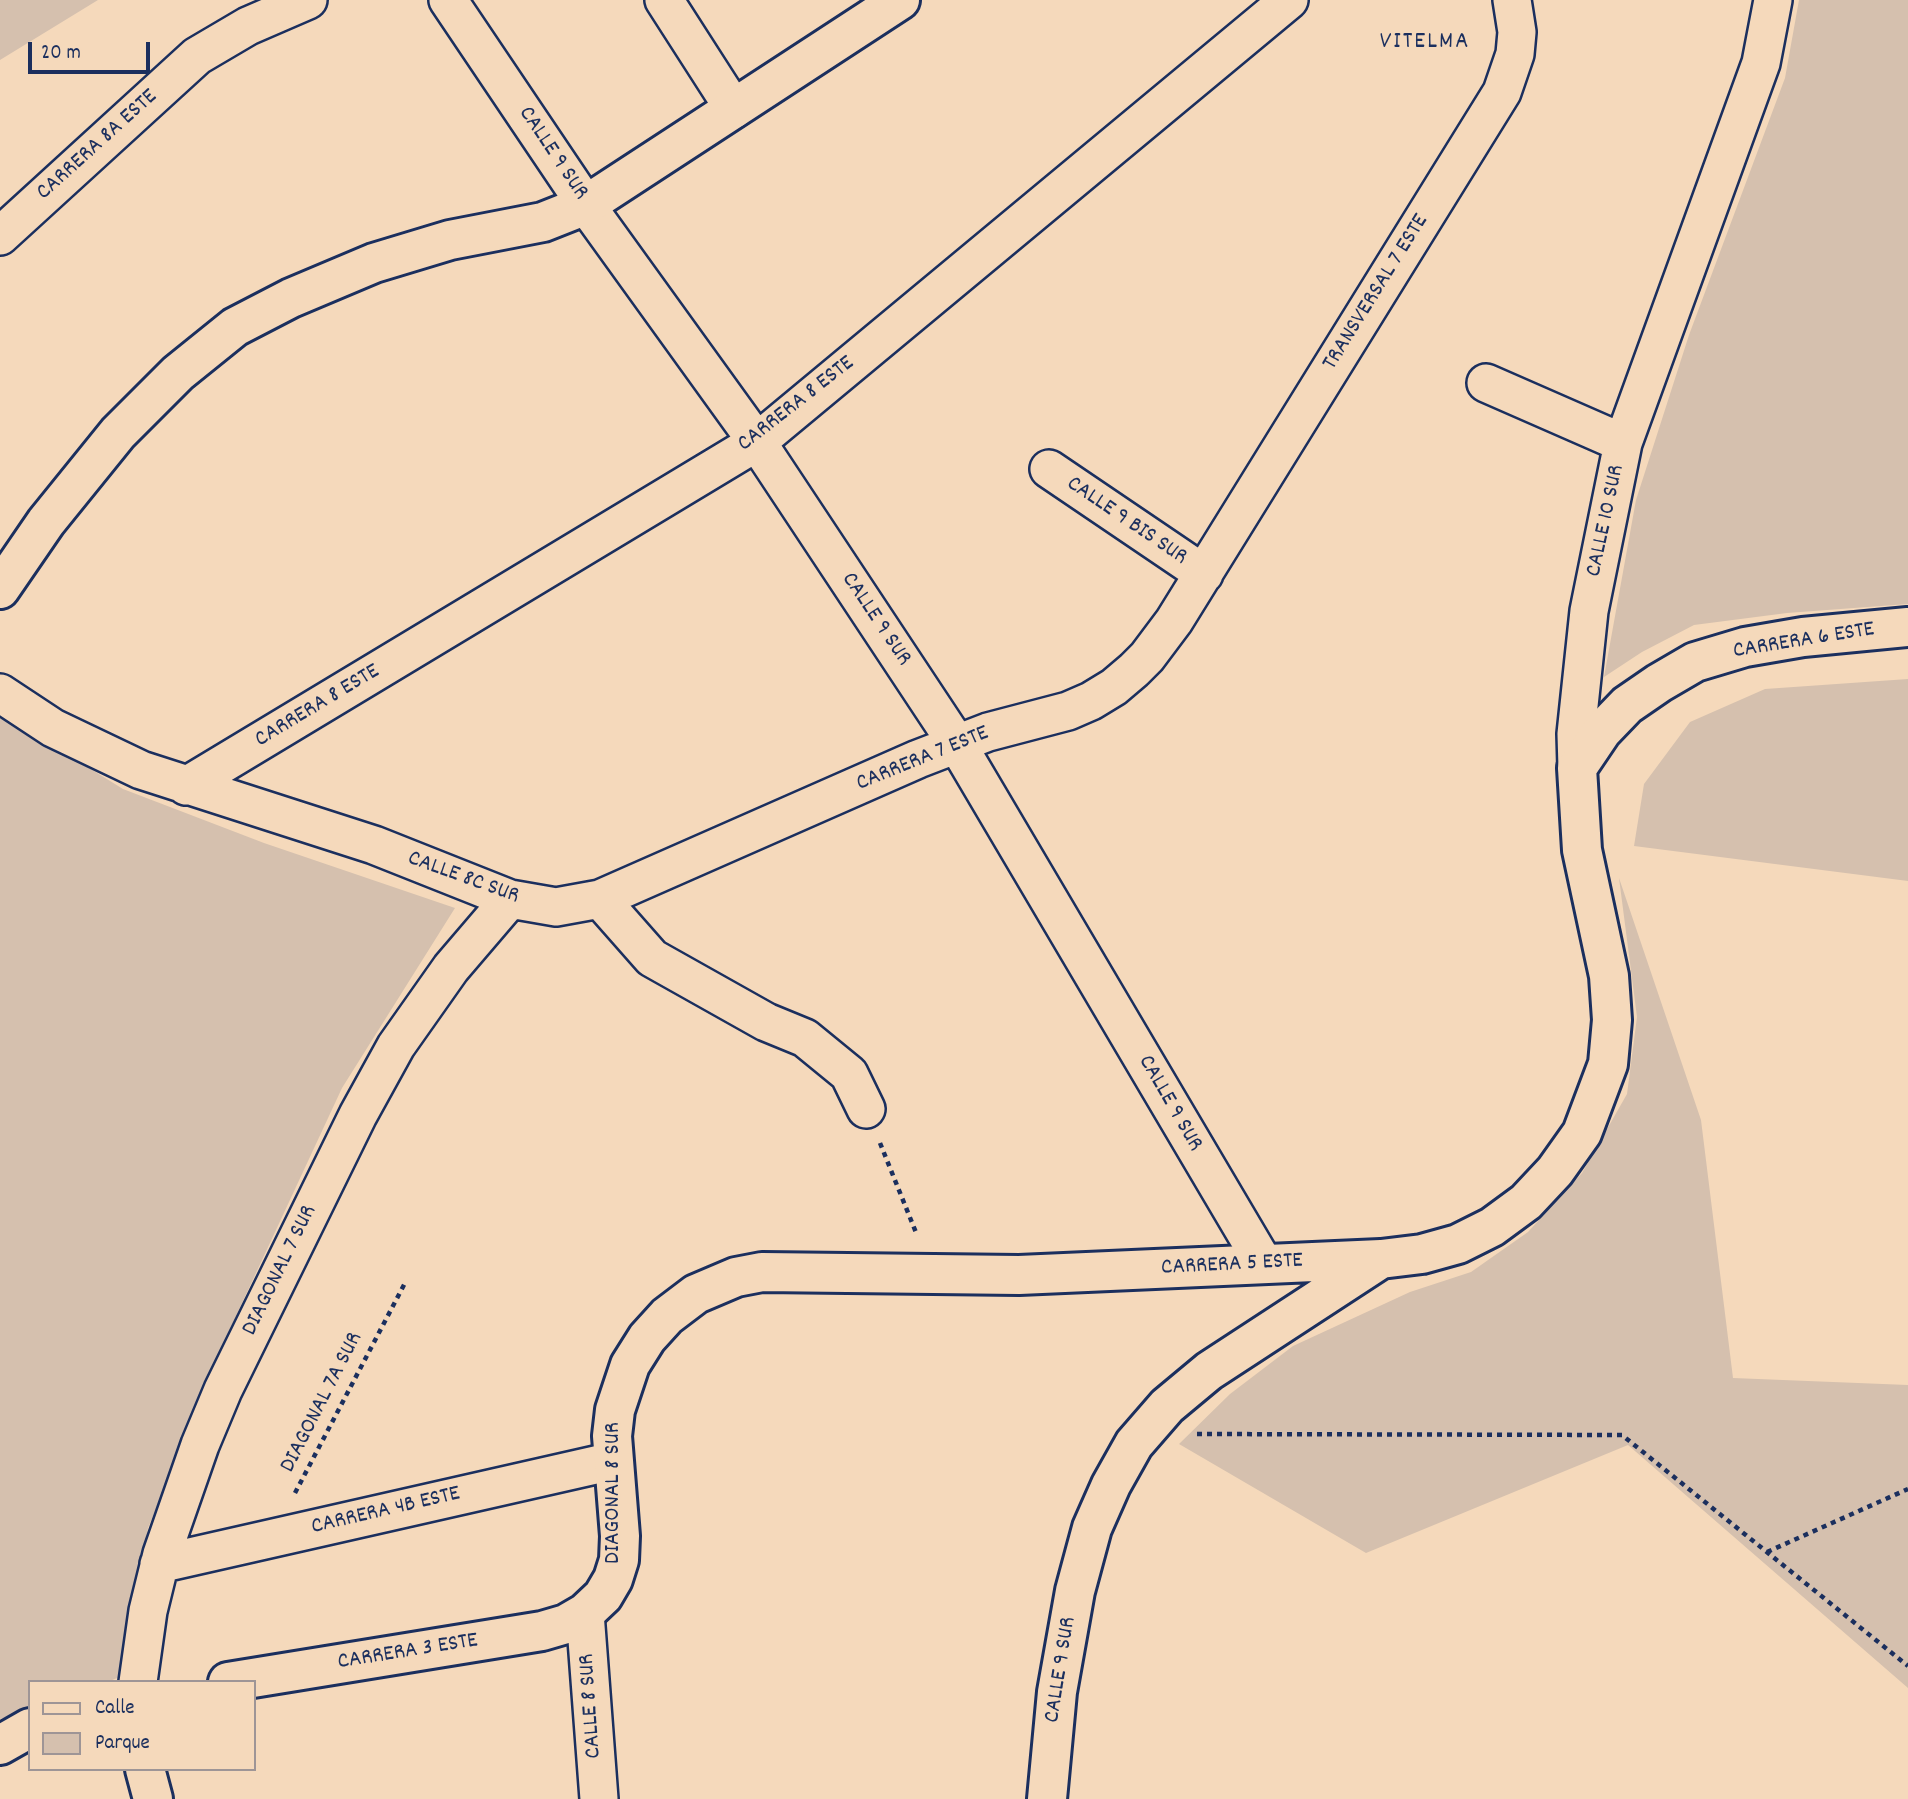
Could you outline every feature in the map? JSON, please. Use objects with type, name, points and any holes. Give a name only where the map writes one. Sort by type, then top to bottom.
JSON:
[{"type":"street","name":"CARRERA 8A ESTE","points":[[0,236],[197,56],[248,26],[309,0]]},
{"type":"street","name":"CALLE 9 SUR","points":[[447,0],[586,205],[757,442],[957,744],[1264,1264]]},
{"type":"street","points":[[664,0],[734,109]]},
{"type":"street","points":[[0,589],[46,522],[118,433],[178,373],[235,327],[291,298],[374,263],[450,240],[543,222],[586,205],[900,0]]},
{"type":"street","name":"CARRERA 8 ESTE","points":[[186,786],[757,442],[1289,0]]},
{"type":"street","name":"TRANSVERSAL 7 ESTE","points":[[1204,574],[1502,92],[1515,54],[1517,32],[1512,0]]},
{"type":"street","name":"CALLE 10 SUR","points":[[1608,1064],[1612,1020],[1609,976],[1582,850],[1577,768],[1576,734],[1589,611],[1623,443],[1760,63],[1773,0]]},
{"type":"street","points":[[1486,383],[1623,443]]},
{"type":"street","name":"CALLE 9 BIS SUR","points":[[1048,469],[1204,574]]},
{"type":"street","name":"CARRERA 7 ESTE","points":[[600,898],[957,744],[988,732],[1068,711],[1091,701],[1114,687],[1147,657],[1204,574]]},
{"type":"street","name":"CARRERA 6 ESTE","points":[[1577,768],[1602,730],[1627,705],[1659,682],[1695,663],[1745,647],[1791,639],[1908,627]]},
{"type":"street","name":"CALLE 8C SUR","points":[[0,693],[53,728],[92,748],[186,786],[293,817],[374,845],[510,899],[556,906],[600,898]]},
{"type":"street","points":[[600,898],[652,958],[766,1022],[805,1038],[849,1074],[866,1108]]},
{"type":"street","name":"DIAGONAL 7 SUR","points":[[138,1680],[148,1611],[159,1564],[178,1502],[223,1390],[358,1115],[396,1046],[451,968],[510,899]]},
{"type":"street","name":"CARRERA 5 ESTE","points":[[762,1272],[1019,1275],[1381,1259],[1422,1254],[1458,1244],[1492,1227],[1526,1202],[1555,1171],[1582,1133],[1608,1064]]},
{"type":"street","name":"CALLE 9 SUR","points":[[1047,1799],[1056,1692],[1075,1591],[1092,1528],[1111,1485],[1134,1444],[1167,1406],[1209,1371],[1381,1259]]},
{"type":"street","name":"DIAGONAL 8 SUR","points":[[585,1613],[608,1588],[619,1560],[620,1536],[613,1461],[614,1423],[621,1388],[630,1365],[647,1338],[667,1316],[696,1294],[736,1277],[762,1272]]},
{"type":"street","name":"CARRERA 4B ESTE","points":[[159,1564],[613,1461]]},
{"type":"street","name":"CARRERA 3 ESTE","points":[[240,1680],[542,1631],[566,1624],[585,1613]]},
{"type":"street","name":"CALLE 8 SUR","points":[[585,1613],[598,1799]]},
{"type":"street","points":[[0,1745],[28,1729]]},
{"type":"street","points":[[146,1771],[153,1799]]},
{"type":"path","points":[[866,1108],[933,1275]]},
{"type":"path","name":"DIAGONAL 7A SUR","points":[[272,1538],[405,1283]]},
{"type":"path","points":[[1143,1434],[1622,1435],[1908,1665]]},
{"type":"path","points":[[1767,1552],[1908,1489]]},
{"type":"green space","points":[[0,0],[98,0],[0,60]]},
{"type":"green space","points":[[1799,0],[1908,0],[1908,604],[1787,613],[1694,625],[1642,652],[1604,677],[1636,500],[1689,335],[1785,78]]},
{"type":"green space","points":[[1908,679],[1908,881],[1634,846],[1644,784],[1690,722],[1765,689]]},
{"type":"green space","points":[[0,713],[123,789],[264,843],[455,908],[342,1088],[229,1331],[148,1528],[120,1677],[112,1680],[28,1680],[28,1710],[0,1719]]},
{"type":"green space","points":[[1619,878],[1701,1120],[1733,1378],[1908,1385],[1908,1688],[1628,1445],[1366,1553],[1179,1444],[1230,1394],[1293,1346],[1410,1292],[1471,1272],[1528,1232],[1582,1173],[1627,1094],[1637,1017]]},
{"type":"district","name":"VITELMA","points":[[1425,44]]}]
